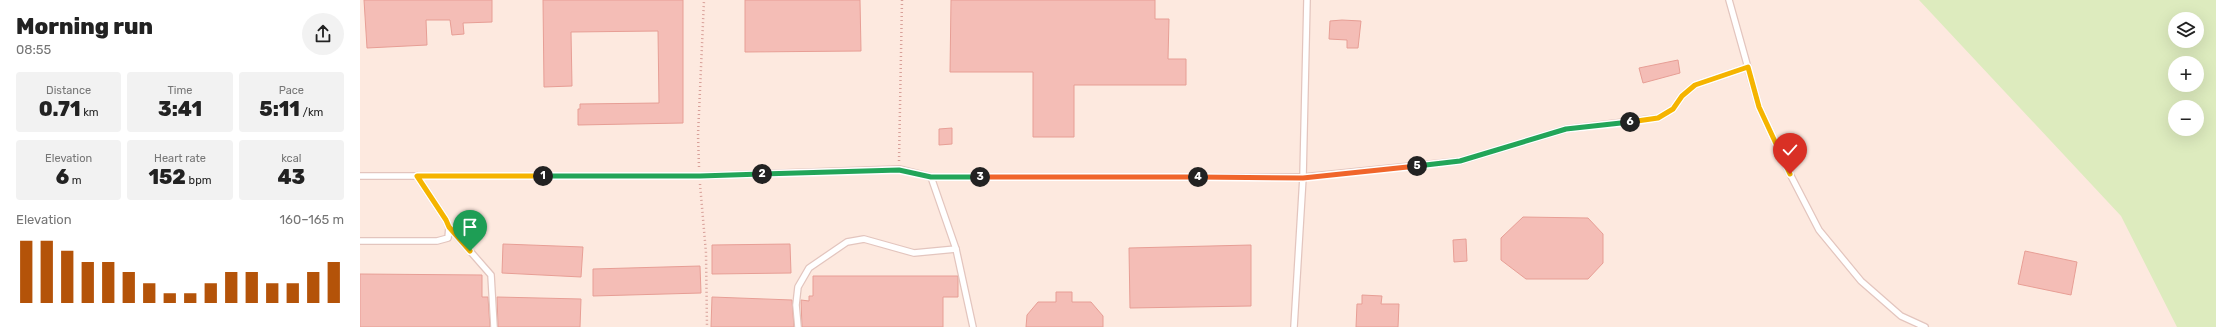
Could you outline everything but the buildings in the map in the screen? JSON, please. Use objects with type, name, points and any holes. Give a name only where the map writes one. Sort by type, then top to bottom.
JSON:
[{"type":"lane","points":[[1294,327],[1303,178],[1307,0]]},
{"type":"lane","points":[[1729,0],[1759,107],[1790,174],[1820,230],[1861,281],[1901,316],[1925,327]]},
{"type":"lane","points":[[360,176],[700,176],[899,170],[931,177],[1303,178],[1460,161],[1566,129],[1658,118],[1673,109],[1682,96],[1695,85],[1748,67]]},
{"type":"lane","points":[[417,176],[449,227],[491,275],[494,327]]},
{"type":"lane","points":[[931,177],[956,249],[973,327]]},
{"type":"lane","points":[[360,241],[437,241],[448,238],[449,227]]},
{"type":"lane","points":[[798,327],[796,306],[798,287],[809,268],[847,242],[864,239],[914,253],[956,249]]},
{"type":"path","points":[[704,0],[698,135],[706,253],[707,327]]},
{"type":"path","points":[[899,170],[902,0]]},
{"type":"green space","points":[[1919,0],[2216,0],[2216,327],[2177,327],[2121,216]]},
{"type":"route","points":[[470,251],[449,227],[417,176],[700,176],[899,170],[931,177],[1303,178],[1460,161],[1566,129],[1658,118],[1673,109],[1682,96],[1695,85],[1748,67],[1759,107],[1790,174]]}]
